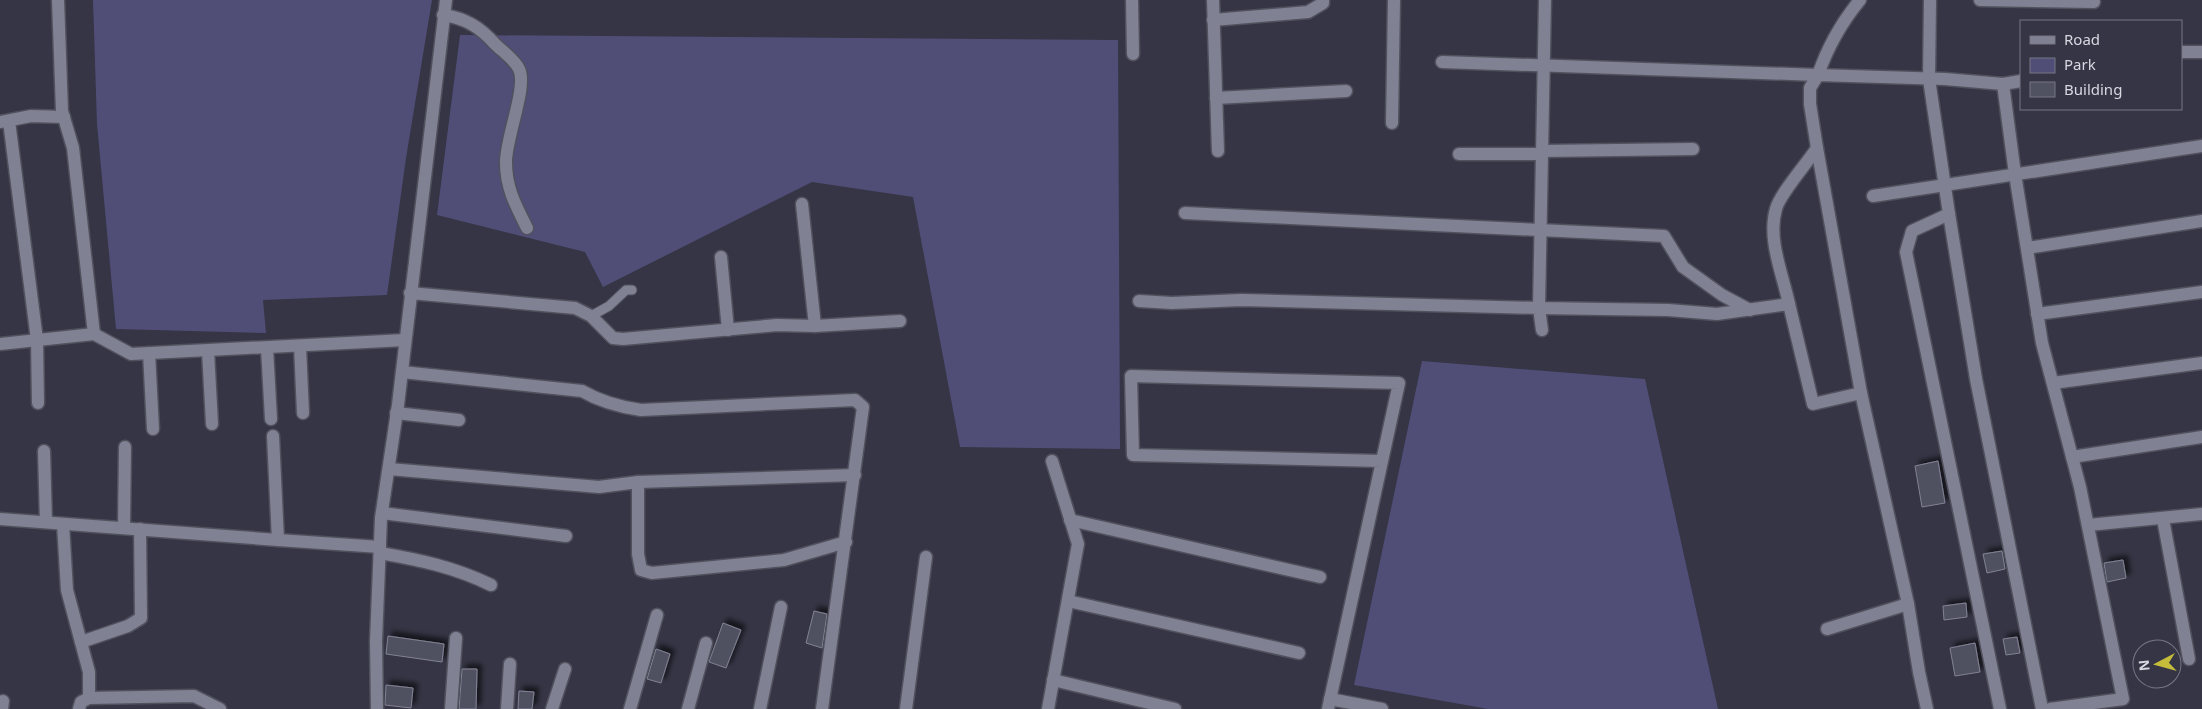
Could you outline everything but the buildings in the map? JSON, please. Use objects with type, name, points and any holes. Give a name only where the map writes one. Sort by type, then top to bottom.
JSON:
[{"type":"street","points":[[58,0],[64,117],[73,148],[94,334]]},
{"type":"street","points":[[377,709],[376,641],[382,513],[402,372],[446,0]]},
{"type":"street","points":[[1132,0],[1133,54]]},
{"type":"street","points":[[1213,0],[1218,150]]},
{"type":"street","points":[[1213,20],[1308,12],[1323,3],[1323,0]]},
{"type":"street","points":[[1392,123],[1394,0]]},
{"type":"street","points":[[1542,330],[1539,308],[1545,0]]},
{"type":"street","points":[[1860,0],[1845,18],[1828,46],[1818,75],[1810,88],[1810,104],[1861,393],[1908,604],[1927,709]]},
{"type":"street","points":[[1930,0],[1929,79],[1949,214],[1976,379],[2042,709]]},
{"type":"street","points":[[1980,0],[2094,2]]},
{"type":"street","points":[[443,15],[462,18],[482,32],[519,69],[522,85],[512,120],[506,162],[510,195],[526,228]]},
{"type":"street","points":[[2182,52],[2202,52]]},
{"type":"street","points":[[1442,62],[1544,64],[1929,79],[2003,84],[2020,82]]},
{"type":"street","points":[[2003,84],[2037,314],[2052,383],[2088,525],[2123,700],[2050,709]]},
{"type":"street","points":[[1216,98],[1346,91]]},
{"type":"street","points":[[38,404],[37,340],[4,122],[31,116],[64,117]]},
{"type":"street","points":[[1873,196],[2202,146]]},
{"type":"street","points":[[1817,148],[1776,207],[1773,224],[1775,242],[1813,404],[1861,393]]},
{"type":"street","points":[[1459,154],[1693,149]]},
{"type":"street","points":[[802,204],[815,326]]},
{"type":"street","points":[[1186,213],[1664,236],[1682,267],[1722,295],[1750,310]]},
{"type":"street","points":[[1949,214],[1912,232],[1906,252],[2000,709]]},
{"type":"street","points":[[2027,248],[2202,221]]},
{"type":"street","points":[[721,257],[728,330]]},
{"type":"street","points":[[2037,314],[2202,292]]},
{"type":"street","points":[[410,293],[576,308],[591,316],[613,338],[622,339],[777,325],[815,326],[900,322]]},
{"type":"street","points":[[1139,302],[1172,303],[1241,300],[1668,310],[1717,314],[1789,304]]},
{"type":"street","points":[[0,344],[94,334],[131,354],[405,340]]},
{"type":"street","points":[[300,346],[303,412]]},
{"type":"street","points":[[267,348],[272,419]]},
{"type":"street","points":[[208,351],[212,424]]},
{"type":"street","points":[[149,353],[153,429]]},
{"type":"street","points":[[2052,383],[2202,363]]},
{"type":"street","points":[[402,372],[582,391],[596,399],[611,404],[641,410],[855,400],[863,408],[822,709]]},
{"type":"street","points":[[1382,461],[1133,455],[1131,376],[1399,383],[1382,461],[1329,704],[1382,709]]},
{"type":"street","points":[[396,413],[459,420]]},
{"type":"street","points":[[273,436],[278,540]]},
{"type":"street","points":[[2072,456],[2202,437]]},
{"type":"street","points":[[124,527],[125,447]]},
{"type":"street","points":[[44,452],[46,522]]},
{"type":"street","points":[[1048,709],[1078,544],[1052,462]]},
{"type":"street","points":[[389,469],[599,487],[638,482],[855,475]]},
{"type":"street","points":[[638,482],[638,554],[641,570],[652,573],[784,560],[846,542]]},
{"type":"street","points":[[382,513],[566,536]]},
{"type":"street","points":[[2088,525],[2202,514]]},
{"type":"street","points":[[0,519],[124,527],[380,550],[463,571],[492,585]]},
{"type":"street","points":[[2163,519],[2189,659]]},
{"type":"street","points":[[1070,520],[1320,577]]},
{"type":"street","points":[[63,524],[67,590],[89,672],[89,698]]},
{"type":"street","points":[[81,642],[128,626],[141,618],[140,529]]},
{"type":"street","points":[[906,709],[926,557]]},
{"type":"street","points":[[1068,601],[1299,653]]},
{"type":"street","points":[[1827,630],[1908,604]]},
{"type":"street","points":[[760,709],[780,607]]},
{"type":"street","points":[[630,709],[657,615]]},
{"type":"street","points":[[451,709],[456,638]]},
{"type":"street","points":[[688,709],[706,644]]},
{"type":"street","points":[[507,709],[510,664]]},
{"type":"street","points":[[552,709],[565,669]]},
{"type":"street","points":[[1053,680],[1175,709]]},
{"type":"street","points":[[79,709],[81,702],[89,698],[155,703],[194,696],[220,709]]},
{"type":"lane","points":[[591,316],[609,306],[626,290],[632,290]]},
{"type":"green space","points":[[93,0],[432,0],[406,158],[387,295],[263,300],[266,333],[116,329],[97,124]]},
{"type":"green space","points":[[460,35],[1118,40],[1120,449],[960,447],[913,197],[812,182],[603,287],[585,252],[437,215]]},
{"type":"green space","points":[[1422,361],[1645,379],[1718,709],[1488,709],[1354,685]]}]
